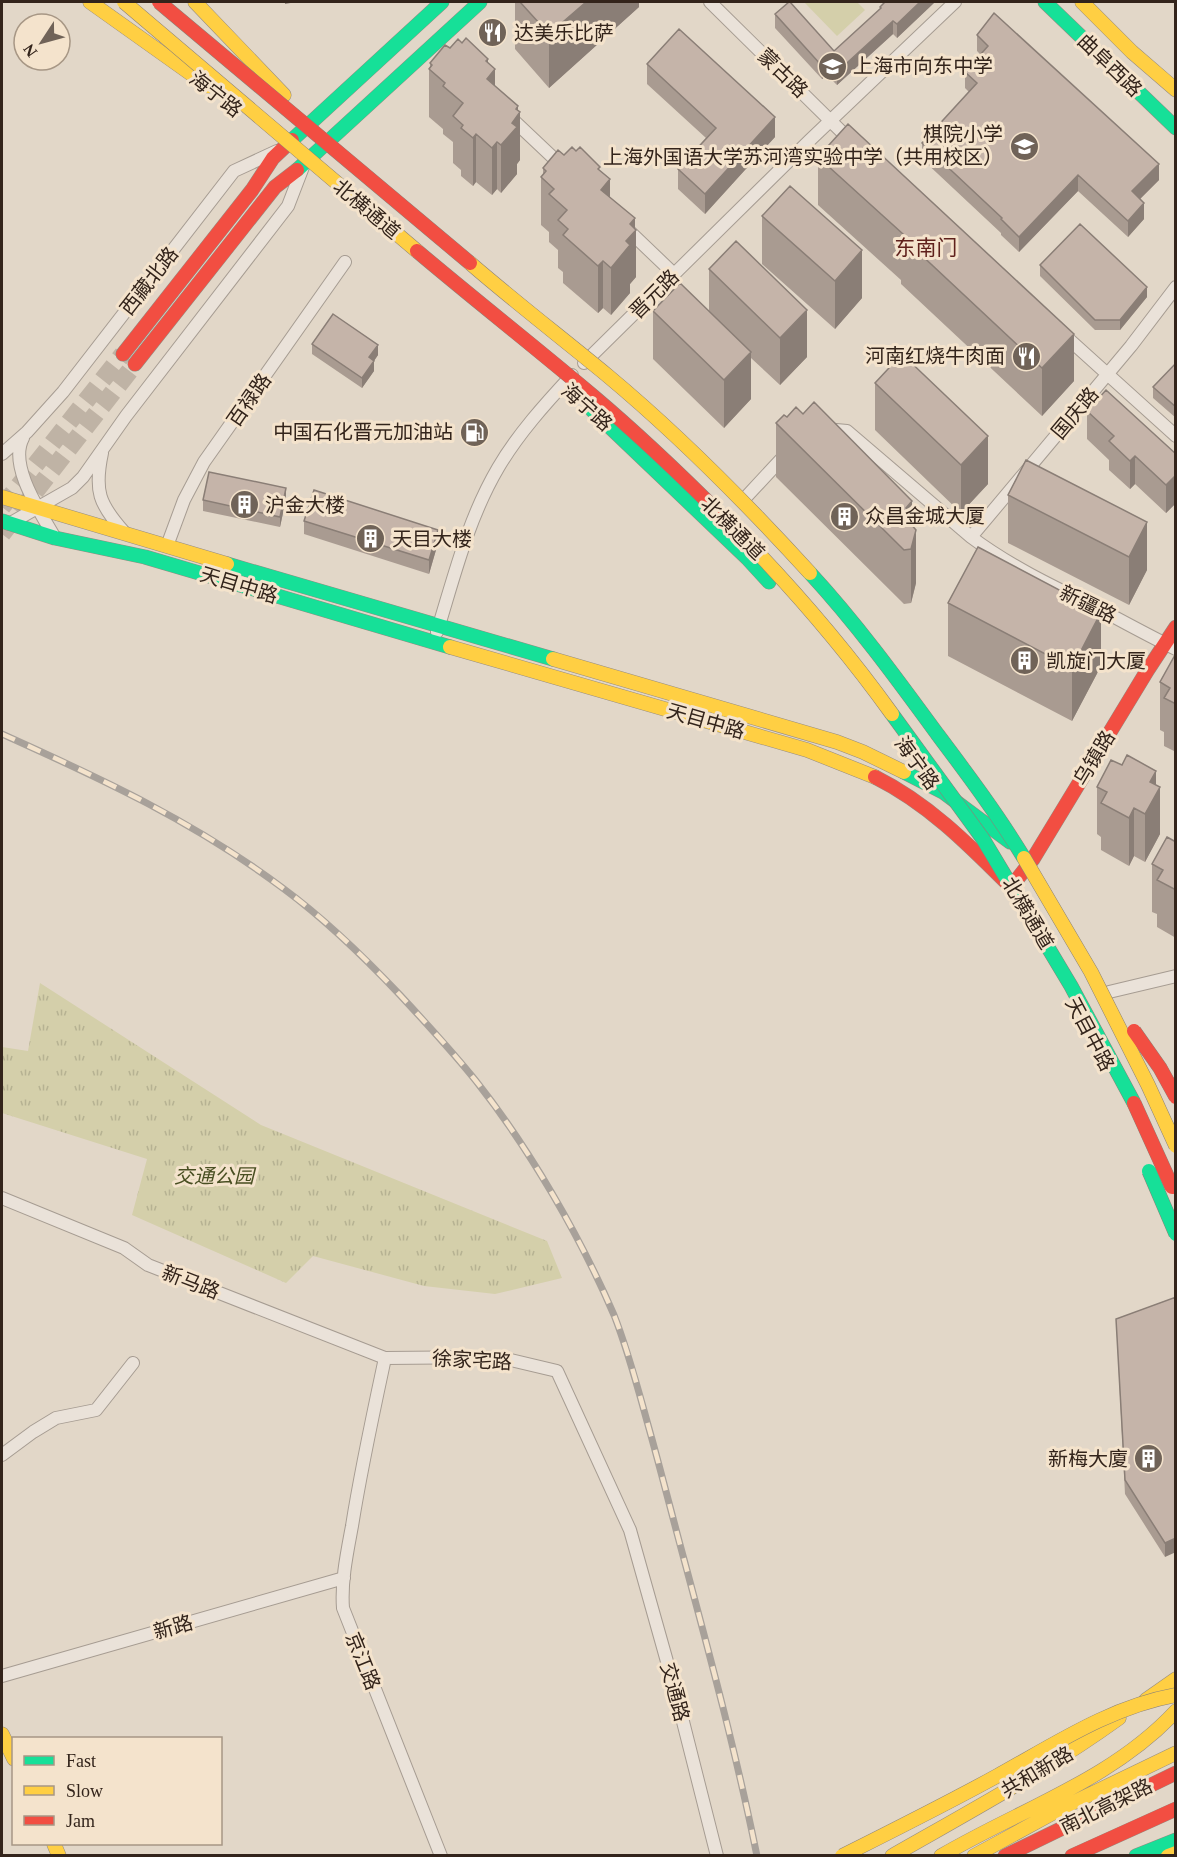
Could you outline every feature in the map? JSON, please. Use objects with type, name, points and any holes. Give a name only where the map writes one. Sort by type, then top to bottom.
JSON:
[{"type":"main road","name":"海宁路","points":[[90,2],[212,89],[564,385],[747,558],[833,653],[961,825],[1011,887]]},
{"type":"main road","name":"北横通道","points":[[124,2],[495,317],[593,396],[673,468],[757,551],[822,623],[873,687],[983,838],[1071,986],[1131,1097],[1176,1195]]},
{"type":"main road","name":"北横通道","points":[[159,2],[511,298],[609,377],[690,450],[774,534],[841,607],[892,672],[1004,825],[1091,972],[1176,1146]]},
{"type":"main road","name":"海宁路","points":[[195,2],[275,86],[372,174],[549,323],[617,374],[747,496],[813,564],[864,626],[971,766],[1033,859]]},
{"type":"main road","name":"西藏北路","points":[[123,354],[258,182],[273,158],[442,2]]},
{"type":"main road","name":"西藏北路","points":[[135,364],[275,187],[439,48],[480,2]]},
{"type":"main road","name":"曲阜西路","points":[[1045,2],[1176,128]]},
{"type":"main road","name":"曲阜西路","points":[[1082,2],[1132,52],[1176,90]]},
{"type":"main road","name":"天目中路","points":[[2,497],[811,734],[863,752],[935,788],[1033,859],[1063,905],[1109,992],[1176,1131]]},
{"type":"main road","name":"天目中路","points":[[5,523],[55,538],[126,552],[807,750],[855,768],[896,788],[929,809],[958,834],[1011,887],[1118,1085],[1176,1217]]},
{"type":"main road","name":"乌镇路","points":[[1011,887],[1033,859],[1170,646],[1176,627]]},
{"type":"main road","points":[[1091,972],[1160,1068],[1176,1097]]},
{"type":"main road","points":[[1071,986],[1116,1099]]},
{"type":"main road","points":[[1144,1161],[1176,1234]]},
{"type":"main road","name":"共和新路","points":[[892,1856],[1074,1750],[1176,1679]]},
{"type":"main road","points":[[842,1856],[1098,1721],[1133,1706],[1176,1695]]},
{"type":"main road","points":[[941,1856],[1117,1763],[1161,1729],[1176,1712]]},
{"type":"main road","points":[[2,1734],[12,1755]]},
{"type":"main road","points":[[974,1856],[1062,1808],[1176,1753]]},
{"type":"main road","name":"南北高架路","points":[[1005,1856],[1176,1773]]},
{"type":"main road","name":"南北高架路","points":[[1072,1856],[1176,1809]]},
{"type":"main road","points":[[1136,1856],[1176,1840]]},
{"type":"main road","points":[[1168,1856],[1176,1852]]},
{"type":"street","name":"蒙古路","points":[[710,2],[858,148]]},
{"type":"street","name":"晋元路","points":[[434,642],[464,544],[488,485],[509,450],[533,418],[674,274],[955,2]]},
{"type":"street","points":[[503,110],[571,176]]},
{"type":"street","name":"西藏北路","points":[[2,454],[27,432],[75,378],[234,171],[283,148]]},
{"type":"street","name":"西藏北路","points":[[5,523],[66,492],[83,477],[152,382],[288,206],[303,165]]},
{"type":"street","points":[[614,217],[674,274]]},
{"type":"street","name":"百禄路","points":[[167,546],[184,500],[204,462],[345,262]]},
{"type":"street","name":"国庆路","points":[[971,537],[1107,375],[1176,287]]},
{"type":"street","points":[[1053,325],[1176,436]]},
{"type":"street","name":"新疆路","points":[[809,429],[847,431],[971,537],[1013,566],[1170,646]]},
{"type":"street","name":"西藏北路","points":[[27,432],[21,441],[18,455],[25,481],[55,538]]},
{"type":"street","points":[[747,496],[794,445]]},
{"type":"street","name":"西藏北路","points":[[103,449],[99,474],[100,497],[104,508],[126,534]]},
{"type":"street","points":[[25,481],[33,489],[43,494],[53,495],[66,492]]},
{"type":"street","points":[[1109,992],[1176,976]]},
{"type":"street","name":"新马路","points":[[2,1198],[124,1248],[148,1265],[385,1358]]},
{"type":"street","name":"徐家宅路","points":[[385,1358],[498,1357],[557,1371],[630,1530]]},
{"type":"street","name":"京江路","points":[[385,1358],[363,1458],[342,1599],[345,1617],[441,1856]]},
{"type":"street","points":[[2,1455],[56,1418],[96,1410],[133,1363]]},
{"type":"street","name":"交通路","points":[[630,1530],[678,1701],[717,1856]]},
{"type":"street","name":"新路","points":[[2,1676],[344,1578]]},
{"type":"green space","points":[[804,2],[857,2],[865,10],[837,36]]},
{"type":"green space","name":"交通公园","points":[[40,983],[261,1125],[547,1241],[562,1278],[495,1294],[424,1286],[313,1256],[286,1283],[132,1215],[147,1159],[2,1113],[2,1047],[28,1051]]},
{"type":"building","points":[[520,2],[586,2],[549,34]]},
{"type":"building","points":[[789,2],[834,51],[885,2],[920,2],[897,24],[893,21],[837,72],[827,61],[822,66],[775,14]]},
{"type":"building","points":[[994,13],[1159,164],[1132,191],[1144,203],[1128,221],[1078,175],[1019,237],[1002,218],[922,143],[977,83],[965,72],[988,46],[977,35]]},
{"type":"building","points":[[679,29],[775,117],[705,194],[678,169],[716,128],[647,64]]},
{"type":"building","points":[[466,38],[495,69],[487,79],[518,106],[516,109],[520,112],[512,123],[517,127],[501,145],[497,142],[492,148],[476,134],[473,138],[461,128],[463,125],[453,116],[463,103],[443,86],[445,83],[429,69],[432,65],[430,63],[445,45],[450,48],[458,39],[462,43]]},
{"type":"building","points":[[848,124],[1074,334],[1042,368],[901,236],[903,234],[818,157]]},
{"type":"building","points":[[572,147],[576,151],[580,147],[600,167],[598,169],[610,179],[601,190],[635,218],[630,224],[636,230],[626,241],[630,245],[611,268],[603,261],[598,266],[563,235],[568,229],[558,220],[567,210],[549,194],[554,189],[541,177],[546,171],[543,168],[558,150],[564,155]]},
{"type":"building","points":[[790,186],[862,250],[835,281],[762,216]]},
{"type":"building","points":[[1080,224],[1147,287],[1120,320],[1095,320],[1040,265]]},
{"type":"building","points":[[736,241],[807,310],[780,338],[709,269]]},
{"type":"building","points":[[680,283],[751,352],[724,380],[653,311]]},
{"type":"building","points":[[333,314],[378,345],[369,357],[374,361],[362,378],[312,344]]},
{"type":"building","points":[[902,354],[988,436],[961,465],[875,383]]},
{"type":"building","points":[[1176,363],[1176,407],[1153,387]]},
{"type":"building","points":[[1106,390],[1176,454],[1176,475],[1166,485],[1135,456],[1130,461],[1109,441],[1114,436],[1087,411]]},
{"type":"building","points":[[814,402],[912,501],[906,508],[914,516],[909,522],[916,530],[911,549],[904,550],[776,423],[784,415],[787,417],[796,407],[803,414]]},
{"type":"building","points":[[1026,460],[1147,522],[1129,557],[1008,495]]},
{"type":"building","name":"沪金大楼","points":[[209,472],[286,488],[280,517],[203,500]]},
{"type":"building","points":[[314,490],[438,530],[429,560],[304,521]]},
{"type":"building","points":[[978,547],[1101,612],[1072,668],[948,603]]},
{"type":"building","points":[[1175,655],[1176,704],[1164,698],[1170,688],[1160,682]]},
{"type":"building","points":[[1127,755],[1156,771],[1150,782],[1160,787],[1145,814],[1134,808],[1129,818],[1101,803],[1107,792],[1097,787],[1111,760],[1122,765]]},
{"type":"building","points":[[1167,837],[1176,842],[1176,890],[1157,880],[1163,870],[1152,864]]},
{"type":"building","name":"新梅大廈","points":[[1176,1297],[1176,1538],[1165,1543],[1125,1480],[1116,1319]]},
{"type":"tunnel","points":[[2,507],[123,354]]},
{"type":"tunnel","points":[[2,534],[135,364]]},
{"type":"railway","points":[[2,734],[112,785],[182,822],[250,865],[300,901],[359,953],[419,1016],[476,1081],[515,1135],[552,1194],[586,1255],[614,1315],[634,1373],[714,1672],[757,1856]]},
{"type":"traffic: fast","points":[[292,140],[442,2]]},
{"type":"traffic: fast","points":[[297,170],[480,2]]},
{"type":"traffic: fast","points":[[1045,2],[1176,128]]},
{"type":"traffic: fast","points":[[592,410],[747,558],[769,582]]},
{"type":"traffic: fast","points":[[2,521],[55,538],[145,557],[450,647]]},
{"type":"traffic: fast","points":[[227,564],[553,659]]},
{"type":"traffic: fast","points":[[810,573],[892,673],[983,795],[1024,858]]},
{"type":"traffic: fast","points":[[892,714],[983,839],[1071,986],[1134,1103]]},
{"type":"traffic: fast","points":[[904,772],[943,792],[1010,842]]},
{"type":"traffic: fast","points":[[1149,1171],[1176,1234]]},
{"type":"traffic: fast","points":[[1136,1856],[1176,1840]]},
{"type":"traffic: slow","points":[[90,2],[208,86]]},
{"type":"traffic: slow","points":[[124,2],[417,251]]},
{"type":"traffic: slow","points":[[195,2],[284,95]]},
{"type":"traffic: slow","points":[[1082,2],[1132,52],[1176,90]]},
{"type":"traffic: slow","points":[[470,263],[661,422],[737,496],[810,573]]},
{"type":"traffic: slow","points":[[2,497],[227,564]]},
{"type":"traffic: slow","points":[[723,517],[811,612],[892,714]]},
{"type":"traffic: slow","points":[[450,647],[807,750],[875,777]]},
{"type":"traffic: slow","points":[[553,659],[837,742],[904,772]]},
{"type":"traffic: slow","points":[[1024,858],[1091,972],[1176,1146]]},
{"type":"traffic: slow","points":[[1146,1700],[1176,1679]]},
{"type":"traffic: slow","points":[[842,1856],[959,1797],[1106,1717],[1128,1708],[1176,1695]]},
{"type":"traffic: slow","points":[[941,1856],[1095,1775],[1151,1735],[1176,1711]]},
{"type":"traffic: slow","points":[[892,1856],[1036,1773],[1119,1718]]},
{"type":"traffic: slow","points":[[2,1734],[12,1755]]},
{"type":"traffic: slow","points":[[974,1856],[1062,1808],[1176,1753]]},
{"type":"traffic: slow","points":[[54,1845],[59,1856]]},
{"type":"traffic: slow","points":[[1168,1856],[1176,1853]]},
{"type":"traffic: jam","points":[[159,2],[470,263]]},
{"type":"traffic: jam","points":[[123,354],[252,190],[273,158],[292,140]]},
{"type":"traffic: jam","points":[[135,364],[275,187],[297,170]]},
{"type":"traffic: jam","points":[[417,251],[610,410],[723,517]]},
{"type":"traffic: jam","points":[[875,777],[931,813],[964,841],[1011,887],[1033,859],[1176,627]]},
{"type":"traffic: jam","points":[[1134,1031],[1160,1068],[1176,1097]]},
{"type":"traffic: jam","points":[[1134,1103],[1172,1187]]},
{"type":"traffic: jam","points":[[1005,1856],[1176,1773]]},
{"type":"traffic: jam","points":[[1072,1856],[1176,1809]]},
{"type":"place","name":"达美乐比萨","points":[[493,33]]},
{"type":"place","name":"上海市向东中学","points":[[832,66]]},
{"type":"place","name":"棋院小学 上海外国语大学苏河湾实验中学（共用校区）","points":[[1024,146]]},
{"type":"place","name":"河南红烧牛肉面","points":[[1026,356]]},
{"type":"place","name":"中国石化晋元加油站","points":[[474,432]]},
{"type":"place","name":"沪金大楼","points":[[244,505]]},
{"type":"place","name":"众昌金城大厦","points":[[844,516]]},
{"type":"place","name":"天目大楼","points":[[371,539]]},
{"type":"place","name":"凯旋门大厦","points":[[1025,661]]},
{"type":"place","name":"新梅大廈","points":[[1149,1459]]},
{"type":"district","name":"东南门","points":[[926,248]]}]
